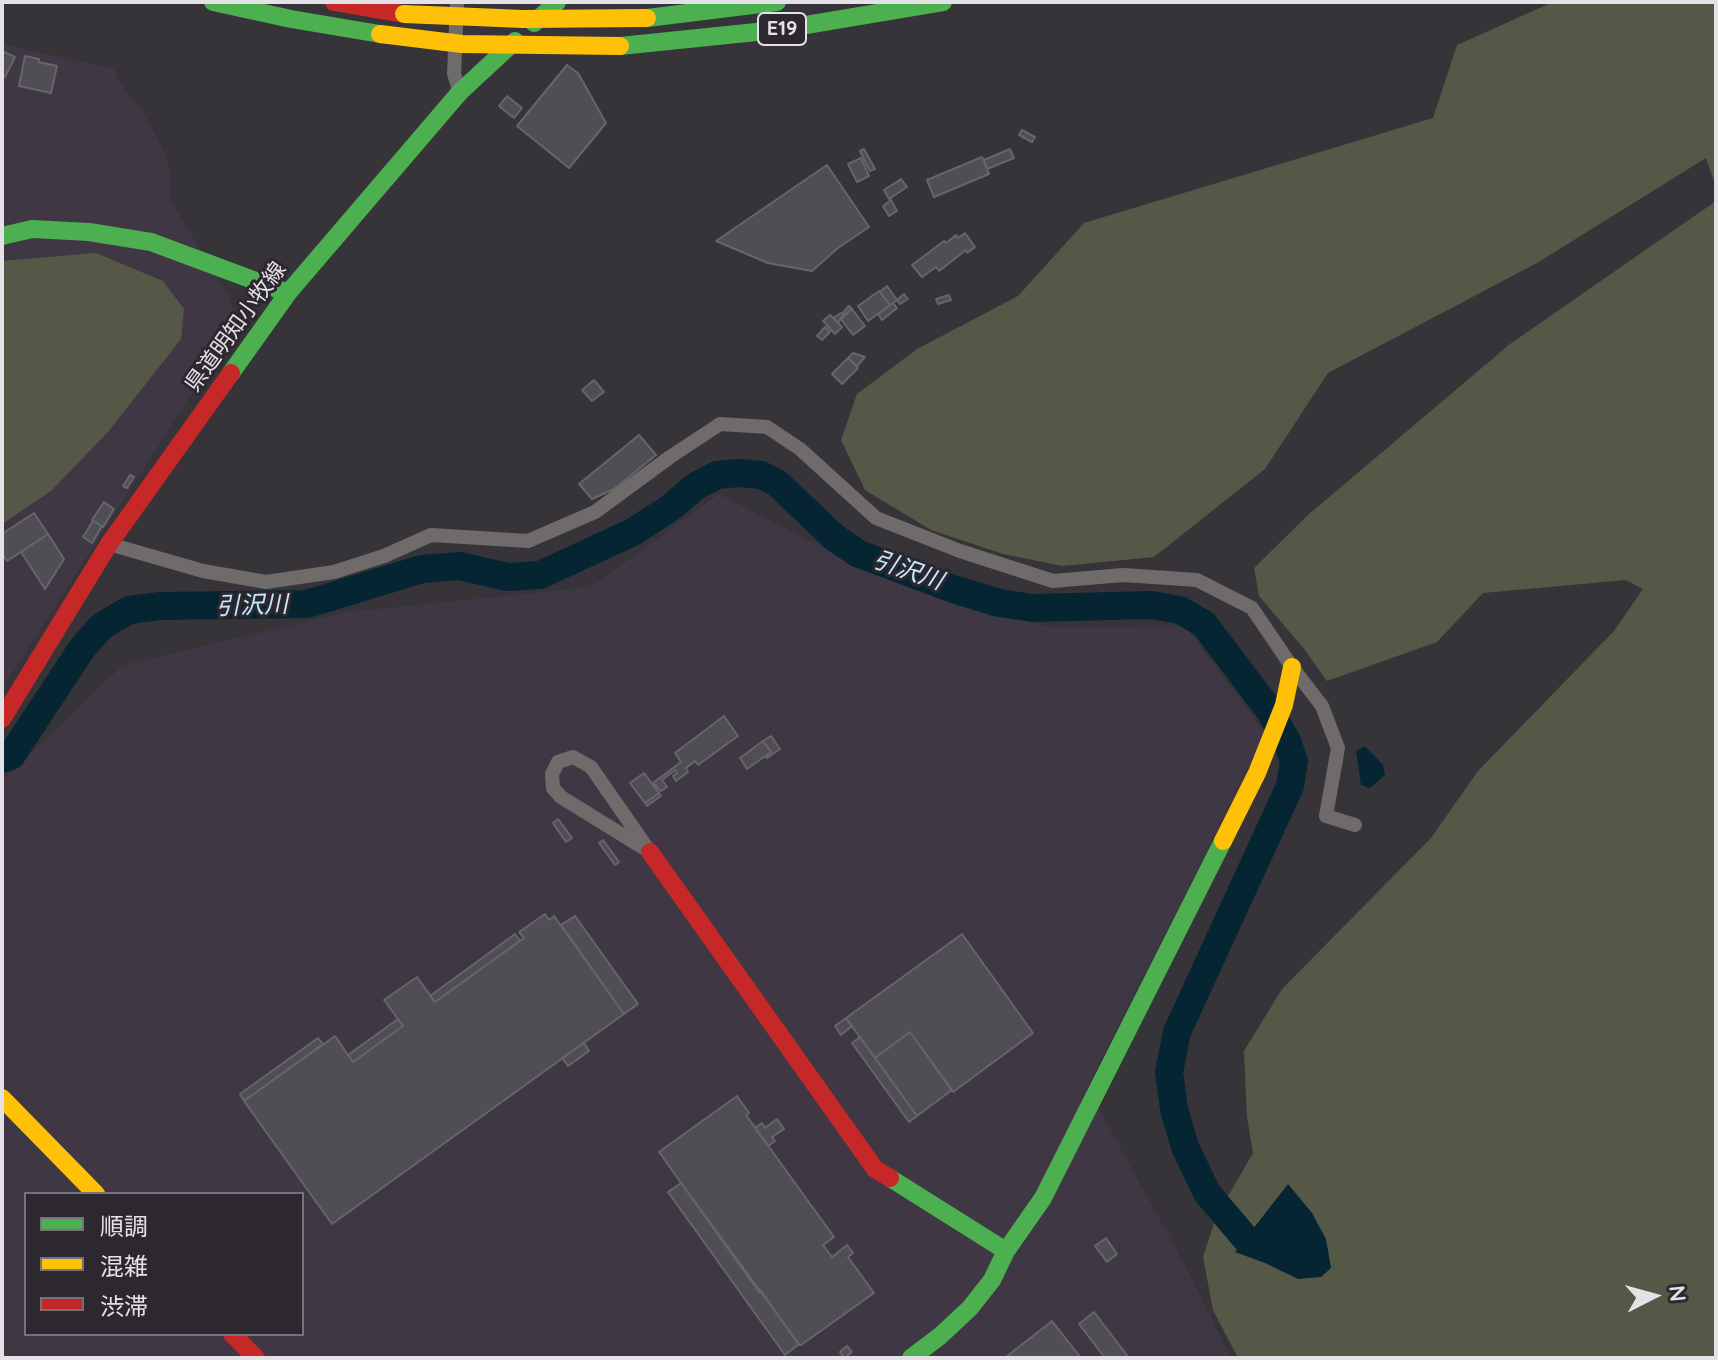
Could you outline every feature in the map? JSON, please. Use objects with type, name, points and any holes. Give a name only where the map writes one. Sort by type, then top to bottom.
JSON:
[{"type":"main road","name":"E19","points":[[213,2],[291,19],[462,44],[620,46],[776,30],[943,2]]},
{"type":"main road","name":"E19","points":[[334,2],[404,14],[523,19],[647,18],[777,2]]},
{"type":"main road","name":"県道明知小牧線","points":[[2,719],[109,544],[288,293],[460,92],[557,2]]},
{"type":"main road","points":[[2,236],[32,229],[89,232],[151,242],[288,293]]},
{"type":"main road","points":[[911,1358],[970,1308],[992,1280],[1006,1251],[1043,1198],[1257,773],[1284,705],[1292,667]]},
{"type":"main road","points":[[650,852],[875,1169],[1006,1251]]},
{"type":"main road","points":[[2,1098],[94,1192]]},
{"type":"main road","points":[[234,1336],[256,1358]]},
{"type":"street","points":[[457,2],[454,74],[460,92]]},
{"type":"street","points":[[109,544],[203,571],[266,582],[334,572],[384,556],[431,535],[528,541],[595,512],[720,424],[767,427],[800,449],[876,518],[960,551],[1053,581],[1123,575],[1197,580],[1252,608],[1322,706],[1338,748],[1326,816],[1355,825]]},
{"type":"street","points":[[573,757],[591,767],[650,852],[561,797],[553,788],[552,774],[558,762],[573,757]]},
{"type":"shaded area","points":[[2,44],[114,69],[164,151],[171,175],[169,198],[228,294],[237,323],[2,689]]},
{"type":"shaded area","points":[[719,494],[851,562],[1050,628],[1186,627],[1266,735],[1087,1087],[1189,1273],[1231,1358],[2,1358],[2,781],[123,665],[348,612],[591,587]]},
{"type":"green space","points":[[1553,2],[1716,2],[1716,187],[1706,158],[1537,263],[1328,373],[1265,469],[1154,557],[1062,566],[1003,554],[931,530],[865,490],[841,440],[857,394],[917,349],[1018,296],[1084,223],[1433,118],[1457,45]]},
{"type":"green space","points":[[1716,201],[1716,1358],[1238,1358],[1213,1310],[1203,1257],[1216,1217],[1253,1153],[1247,1117],[1244,1051],[1282,989],[1431,838],[1478,771],[1614,631],[1643,589],[1626,580],[1483,593],[1437,642],[1327,681],[1259,596],[1254,568],[1308,515],[1510,344]]},
{"type":"green space","points":[[96,253],[163,281],[184,309],[181,339],[108,432],[51,491],[2,524],[2,261]]},
{"type":"water","points":[[1365,746],[1383,765],[1385,775],[1370,788],[1361,785],[1356,751]]},
{"type":"water","points":[[1288,1184],[1312,1213],[1326,1239],[1331,1268],[1321,1277],[1298,1279],[1235,1252]]},
{"type":"building","points":[[2,51],[15,57],[5,77],[2,75]]},
{"type":"building","points":[[25,56],[57,66],[51,93],[19,86]]},
{"type":"building","points":[[567,65],[578,73],[606,123],[569,168],[517,126]]},
{"type":"building","points":[[507,96],[522,108],[514,118],[499,106]]},
{"type":"building","points":[[1022,130],[1035,137],[1032,142],[1019,135]]},
{"type":"building","points":[[864,149],[875,169],[870,171],[860,151]]},
{"type":"building","points":[[1010,149],[1014,158],[987,169],[984,160]]},
{"type":"building","points":[[982,157],[989,174],[934,197],[927,180]]},
{"type":"building","points":[[861,158],[869,176],[857,182],[848,164]]},
{"type":"building","points":[[827,165],[869,227],[812,271],[768,263],[716,241]]},
{"type":"building","points":[[901,179],[907,187],[889,199],[884,190]]},
{"type":"building","points":[[891,200],[897,211],[889,216],[883,206]]},
{"type":"building","points":[[965,233],[975,247],[967,253],[966,250],[939,271],[936,267],[922,277],[912,265],[944,241],[946,243],[956,235],[958,238]]},
{"type":"building","points":[[887,286],[897,300],[890,305],[880,292]]},
{"type":"building","points":[[879,291],[890,305],[868,321],[858,306]]},
{"type":"building","points":[[904,294],[908,299],[900,304],[897,300]]},
{"type":"building","points":[[949,295],[951,300],[938,304],[936,299]]},
{"type":"building","points":[[893,303],[897,308],[882,320],[878,314]]},
{"type":"building","points":[[849,306],[852,309],[838,322],[833,318],[842,314]]},
{"type":"building","points":[[852,309],[865,326],[853,335],[840,318]]},
{"type":"building","points":[[830,315],[842,327],[835,334],[823,321]]},
{"type":"building","points":[[825,327],[830,332],[822,340],[817,336]]},
{"type":"building","points":[[853,353],[865,357],[857,366],[848,358]]},
{"type":"building","points":[[848,358],[858,368],[842,384],[832,374]]},
{"type":"building","points":[[594,380],[604,392],[592,401],[582,390]]},
{"type":"building","points":[[639,435],[656,455],[614,489],[592,499],[579,484]]},
{"type":"building","points":[[130,475],[134,477],[127,488],[123,486]]},
{"type":"building","points":[[104,502],[114,509],[103,527],[92,520]]},
{"type":"building","points":[[34,513],[48,534],[7,561],[2,554],[2,534]]},
{"type":"building","points":[[93,521],[102,526],[92,543],[83,537]]},
{"type":"building","points":[[48,534],[64,559],[45,589],[21,552]]},
{"type":"building","points":[[724,716],[738,736],[698,765],[695,761],[686,768],[688,772],[676,781],[673,776],[677,773],[675,770],[662,780],[667,787],[661,791],[653,783],[681,762],[675,753]]},
{"type":"building","points":[[771,736],[780,749],[767,758],[771,752],[763,741]]},
{"type":"building","points":[[763,741],[771,752],[747,769],[740,758]]},
{"type":"building","points":[[644,773],[659,793],[645,803],[630,783]]},
{"type":"building","points":[[659,793],[661,796],[647,806],[645,803]]},
{"type":"building","points":[[558,819],[572,838],[566,842],[553,823]]},
{"type":"building","points":[[603,840],[619,862],[615,865],[599,843]]},
{"type":"building","points":[[545,914],[549,920],[554,916],[624,1014],[332,1224],[244,1101],[335,1036],[353,1062],[403,1026],[384,1000],[417,977],[435,1002],[524,938],[519,932]]},
{"type":"building","points":[[575,916],[638,1004],[624,1014],[561,925]]},
{"type":"building","points":[[515,934],[520,941],[435,1002],[430,996]]},
{"type":"building","points":[[962,934],[1033,1033],[953,1092],[910,1032],[875,1058],[846,1018]]},
{"type":"building","points":[[846,1018],[852,1026],[841,1035],[835,1026]]},
{"type":"building","points":[[398,1019],[403,1026],[353,1062],[348,1055]]},
{"type":"building","points":[[910,1032],[952,1090],[917,1116],[875,1058]]},
{"type":"building","points":[[860,1037],[917,1116],[909,1122],[852,1043]]},
{"type":"building","points":[[318,1038],[323,1044],[244,1101],[240,1094]]},
{"type":"building","points":[[584,1043],[589,1051],[568,1066],[562,1058]]},
{"type":"building","points":[[737,1096],[749,1113],[746,1115],[834,1237],[823,1245],[832,1257],[847,1245],[853,1253],[848,1257],[874,1293],[801,1345],[759,1292],[659,1152]]},
{"type":"building","points":[[777,1119],[784,1129],[772,1137],[775,1141],[768,1146],[755,1128],[762,1123],[765,1128]]},
{"type":"building","points":[[681,1183],[799,1344],[785,1355],[668,1192]]},
{"type":"building","points":[[1106,1238],[1117,1254],[1107,1262],[1095,1246]]},
{"type":"building","points":[[1094,1312],[1129,1358],[1105,1358],[1079,1324]]},
{"type":"building","points":[[1052,1321],[1081,1358],[1006,1357]]},
{"type":"building","points":[[847,1346],[852,1352],[844,1358],[840,1352]]},
{"type":"waterway","name":"引沢川","points":[[2,759],[11,756],[83,647],[102,626],[129,610],[160,606],[307,604],[422,569],[459,566],[508,577],[540,575],[633,532],[670,508],[696,486],[717,475],[761,475],[777,483],[835,538],[859,554],[999,603],[1033,608],[1151,605],[1180,610],[1204,624],[1269,710],[1287,741],[1294,761],[1290,786],[1177,1032],[1169,1072],[1174,1109],[1185,1147],[1207,1193],[1246,1239]]},
{"type":"traffic: fast","points":[[213,2],[380,34]]},
{"type":"traffic: fast","points":[[534,23],[557,2]]},
{"type":"traffic: fast","points":[[647,18],[777,2]]},
{"type":"traffic: fast","points":[[620,46],[776,30],[943,2]]},
{"type":"traffic: fast","points":[[231,373],[288,293],[460,92],[515,41]]},
{"type":"traffic: fast","points":[[2,236],[32,229],[89,232],[151,242],[288,293]]},
{"type":"traffic: fast","points":[[911,1358],[970,1308],[992,1280],[1006,1251],[1043,1198],[1223,841]]},
{"type":"traffic: fast","points":[[890,1178],[1006,1251]]},
{"type":"traffic: slow","points":[[404,14],[523,19],[647,18]]},
{"type":"traffic: slow","points":[[380,34],[462,44],[620,46]]},
{"type":"traffic: slow","points":[[1223,841],[1257,773],[1284,705],[1292,667]]},
{"type":"traffic: slow","points":[[2,1098],[94,1192]]},
{"type":"traffic: jam","points":[[334,2],[404,14]]},
{"type":"traffic: jam","points":[[2,719],[109,544],[231,373]]},
{"type":"traffic: jam","points":[[650,852],[875,1169],[890,1178]]},
{"type":"traffic: jam","points":[[234,1336],[256,1358]]}]
